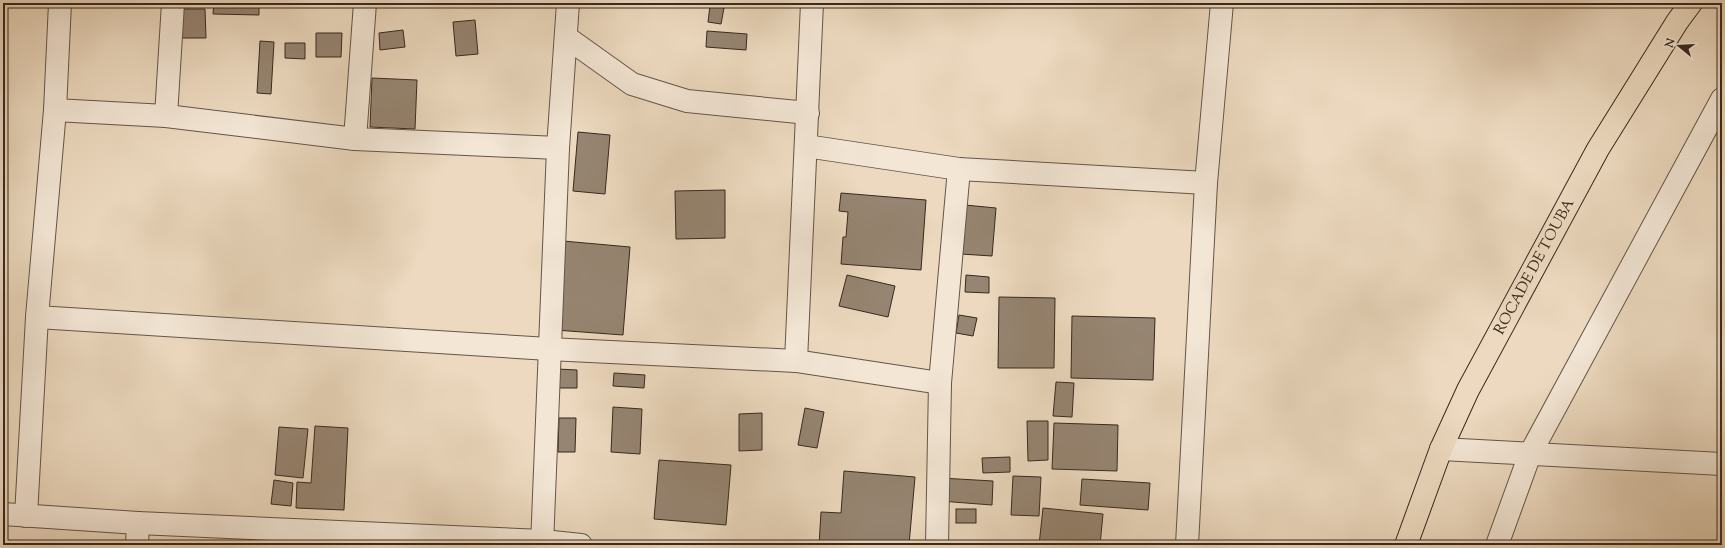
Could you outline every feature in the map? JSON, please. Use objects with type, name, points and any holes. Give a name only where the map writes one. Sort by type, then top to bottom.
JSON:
[{"type":"main road","name":"ROCADE DE TOUBA","points":[[1406,545],[1441,449],[1468,390],[1598,149],[1677,22],[1691,3]]},
{"type":"street","points":[[26,516],[37,317],[55,110],[60,3]]},
{"type":"street","points":[[166,116],[173,3]]},
{"type":"street","points":[[355,139],[365,3]]},
{"type":"street","points":[[543,543],[549,349],[558,148],[568,3]]},
{"type":"street","points":[[796,361],[812,3]]},
{"type":"street","points":[[1187,545],[1206,183],[1222,3]]},
{"type":"street","points":[[566,38],[632,84],[687,101],[808,113]]},
{"type":"street","points":[[1497,545],[1530,454],[1722,99]]},
{"type":"street","points":[[55,110],[166,116],[355,139],[558,148]]},
{"type":"street","points":[[806,146],[959,169],[1206,183]]},
{"type":"street","points":[[937,545],[940,383],[959,169]]},
{"type":"street","points":[[37,317],[549,349],[796,361],[940,383]]},
{"type":"street","points":[[1441,449],[1722,464]]},
{"type":"street","points":[[3,514],[340,539],[581,545]]},
{"type":"street","points":[[137,545],[138,523]]},
{"type":"building","points":[[214,3],[259,3],[259,15],[213,14]]},
{"type":"building","points":[[491,3],[533,3],[491,5]]},
{"type":"building","points":[[710,6],[724,8],[721,24],[708,22]]},
{"type":"building","points":[[178,9],[205,9],[206,38],[178,38]]},
{"type":"building","points":[[475,20],[478,54],[456,56],[453,22]]},
{"type":"building","points":[[403,30],[405,47],[380,50],[379,33]]},
{"type":"building","points":[[707,31],[747,34],[746,50],[706,47]]},
{"type":"building","points":[[316,33],[342,33],[341,57],[316,57]]},
{"type":"building","points":[[260,41],[274,42],[271,94],[257,93]]},
{"type":"building","points":[[285,43],[305,43],[305,59],[285,58]]},
{"type":"building","points":[[372,78],[417,80],[415,129],[370,127]]},
{"type":"building","points":[[578,132],[610,135],[605,194],[573,191]]},
{"type":"building","points":[[725,190],[725,238],[676,239],[675,191]]},
{"type":"building","points":[[841,193],[926,200],[921,270],[841,264],[843,237],[846,237],[848,212],[839,211]]},
{"type":"building","points":[[965,205],[996,208],[992,256],[961,254]]},
{"type":"building","points":[[563,241],[630,247],[623,335],[555,330]]},
{"type":"building","points":[[847,275],[895,286],[888,317],[839,306]]},
{"type":"building","points":[[966,275],[989,277],[989,293],[965,292]]},
{"type":"building","points":[[999,297],[1055,298],[1054,368],[998,368]]},
{"type":"building","points":[[959,315],[977,318],[973,336],[956,333]]},
{"type":"building","points":[[1072,316],[1155,318],[1153,380],[1071,378]]},
{"type":"building","points":[[557,369],[577,370],[577,388],[557,388]]},
{"type":"building","points":[[614,373],[645,375],[644,388],[613,386]]},
{"type":"building","points":[[1056,382],[1074,383],[1072,417],[1053,416]]},
{"type":"building","points":[[613,407],[642,409],[640,454],[611,452]]},
{"type":"building","points":[[805,408],[824,412],[817,448],[798,445]]},
{"type":"building","points":[[762,413],[762,450],[739,451],[739,414]]},
{"type":"building","points":[[559,418],[576,418],[575,452],[558,452]]},
{"type":"building","points":[[1027,421],[1048,421],[1048,460],[1028,461]]},
{"type":"building","points":[[1054,423],[1118,425],[1117,471],[1052,469]]},
{"type":"building","points":[[315,426],[348,428],[344,510],[296,508],[297,482],[311,483]]},
{"type":"building","points":[[279,427],[308,429],[303,478],[275,475]]},
{"type":"building","points":[[1010,457],[1010,472],[983,473],[982,458]]},
{"type":"building","points":[[659,460],[731,465],[726,525],[654,519]]},
{"type":"building","points":[[844,471],[915,477],[909,545],[819,545],[821,512],[841,513]]},
{"type":"building","points":[[1013,476],[1041,477],[1039,516],[1011,515]]},
{"type":"building","points":[[941,478],[993,481],[992,505],[940,501]]},
{"type":"building","points":[[1082,479],[1150,483],[1148,510],[1080,505]]},
{"type":"building","points":[[274,480],[293,483],[291,506],[271,504]]},
{"type":"building","points":[[1043,508],[1103,514],[1100,545],[1039,545]]},
{"type":"building","points":[[956,509],[976,509],[976,523],[956,523]]}]
